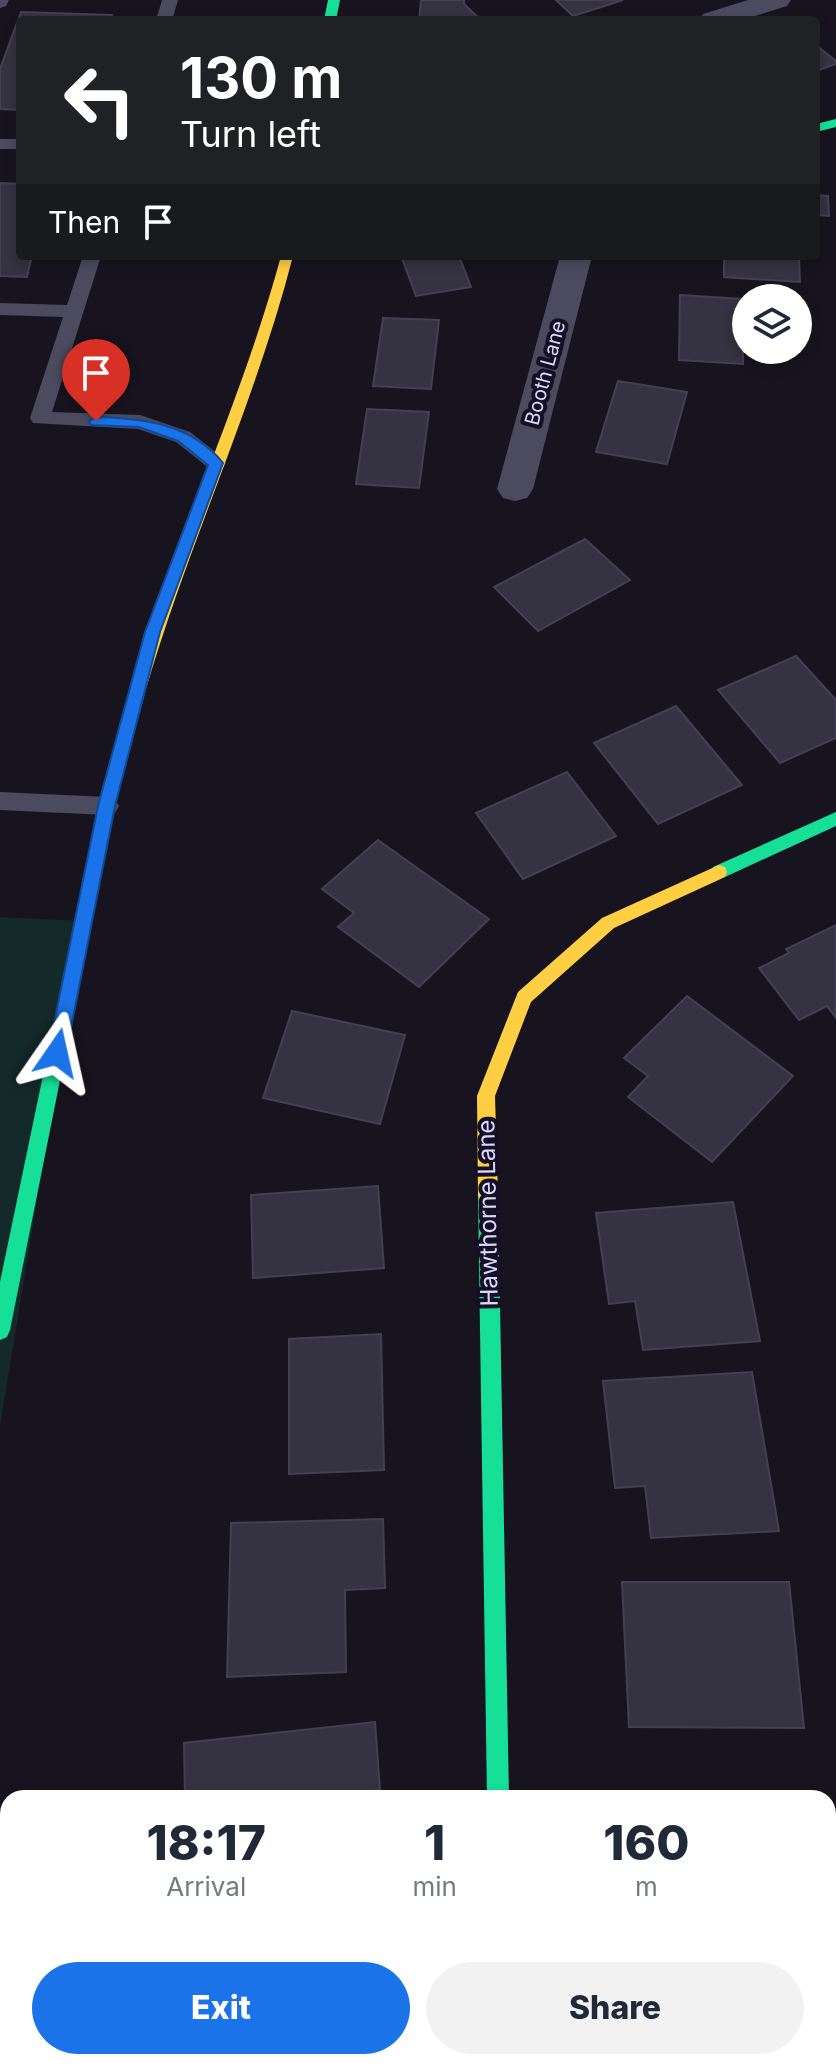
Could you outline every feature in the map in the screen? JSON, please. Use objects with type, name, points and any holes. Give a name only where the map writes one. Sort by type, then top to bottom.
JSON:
[{"type":"main road","points":[[0,1330],[107,806],[153,632],[274,313],[286,260]]},
{"type":"main road","name":"Hawthorne Lane","points":[[498,1790],[486,1096],[524,997],[608,923],[836,819]]},
{"type":"street","points":[[726,16],[777,0]]},
{"type":"street","name":"Booth Lane","points":[[515,489],[575,260]]},
{"type":"lane","points":[[91,260],[40,418],[140,422],[183,437],[216,463]]},
{"type":"lane","points":[[0,309],[74,311]]},
{"type":"lane","points":[[0,801],[107,806]]},
{"type":"green space","points":[[0,917],[83,921],[0,1426]]},
{"type":"building","points":[[421,0],[464,0],[464,4],[477,16],[419,16]]},
{"type":"building","points":[[556,0],[623,0],[573,16]]},
{"type":"building","points":[[21,12],[112,15],[112,16],[20,16]]},
{"type":"building","points":[[16,26],[16,110],[0,109],[0,69]]},
{"type":"building","points":[[820,48],[836,61],[836,64],[820,70]]},
{"type":"building","points":[[0,183],[16,184],[16,260],[31,260],[27,277],[0,276]]},
{"type":"building","points":[[820,195],[828,196],[829,216],[820,215]]},
{"type":"building","points":[[402,260],[461,260],[471,287],[416,296]]},
{"type":"building","points":[[724,260],[799,260],[800,282],[724,277]]},
{"type":"building","points":[[680,295],[732,298],[732,363],[679,360]]},
{"type":"building","points":[[383,318],[439,320],[431,389],[373,386]]},
{"type":"building","points":[[618,381],[687,392],[667,464],[596,452]]},
{"type":"building","points":[[367,409],[429,412],[419,488],[356,484]]},
{"type":"building","points":[[585,539],[630,580],[538,631],[494,587]]},
{"type":"building","points":[[796,656],[836,700],[836,738],[780,763],[718,690]]},
{"type":"building","points":[[676,706],[742,785],[658,824],[594,743]]},
{"type":"building","points":[[567,772],[616,836],[523,879],[476,813]]},
{"type":"building","points":[[378,840],[489,919],[419,987],[338,927],[354,913],[322,889]]},
{"type":"building","points":[[836,925],[836,1018],[827,1006],[799,1020],[759,968],[789,953],[786,949]]},
{"type":"building","points":[[687,996],[793,1076],[712,1162],[628,1097],[648,1076],[624,1058]]},
{"type":"building","points":[[292,1011],[405,1035],[380,1124],[263,1098]]},
{"type":"building","points":[[378,1186],[384,1268],[253,1278],[251,1195]]},
{"type":"building","points":[[733,1202],[760,1341],[643,1350],[635,1301],[609,1304],[596,1213]]},
{"type":"building","points":[[381,1334],[384,1470],[289,1474],[289,1339]]},
{"type":"building","points":[[752,1372],[779,1531],[651,1538],[645,1486],[615,1488],[603,1381]]},
{"type":"building","points":[[383,1519],[385,1588],[345,1590],[346,1672],[227,1677],[231,1523]]},
{"type":"building","points":[[622,1582],[789,1582],[804,1728],[629,1727]]},
{"type":"building","points":[[375,1722],[380,1790],[185,1790],[184,1743]]},
{"type":"traffic: fast","points":[[331,16],[334,0]]},
{"type":"traffic: fast","points":[[820,127],[836,123]]},
{"type":"traffic: fast","points":[[0,1330],[107,806],[138,689]]},
{"type":"traffic: fast","points":[[719,872],[836,819]]},
{"type":"traffic: fast","points":[[488,1196],[498,1790]]},
{"type":"traffic: slow","points":[[138,689],[173,580],[255,366],[286,260]]},
{"type":"traffic: slow","points":[[488,1196],[486,1096],[524,997],[608,923],[719,872]]},
{"type":"route","points":[[57,1053],[107,806],[153,632],[216,463],[183,437],[140,422],[96,421]]}]
